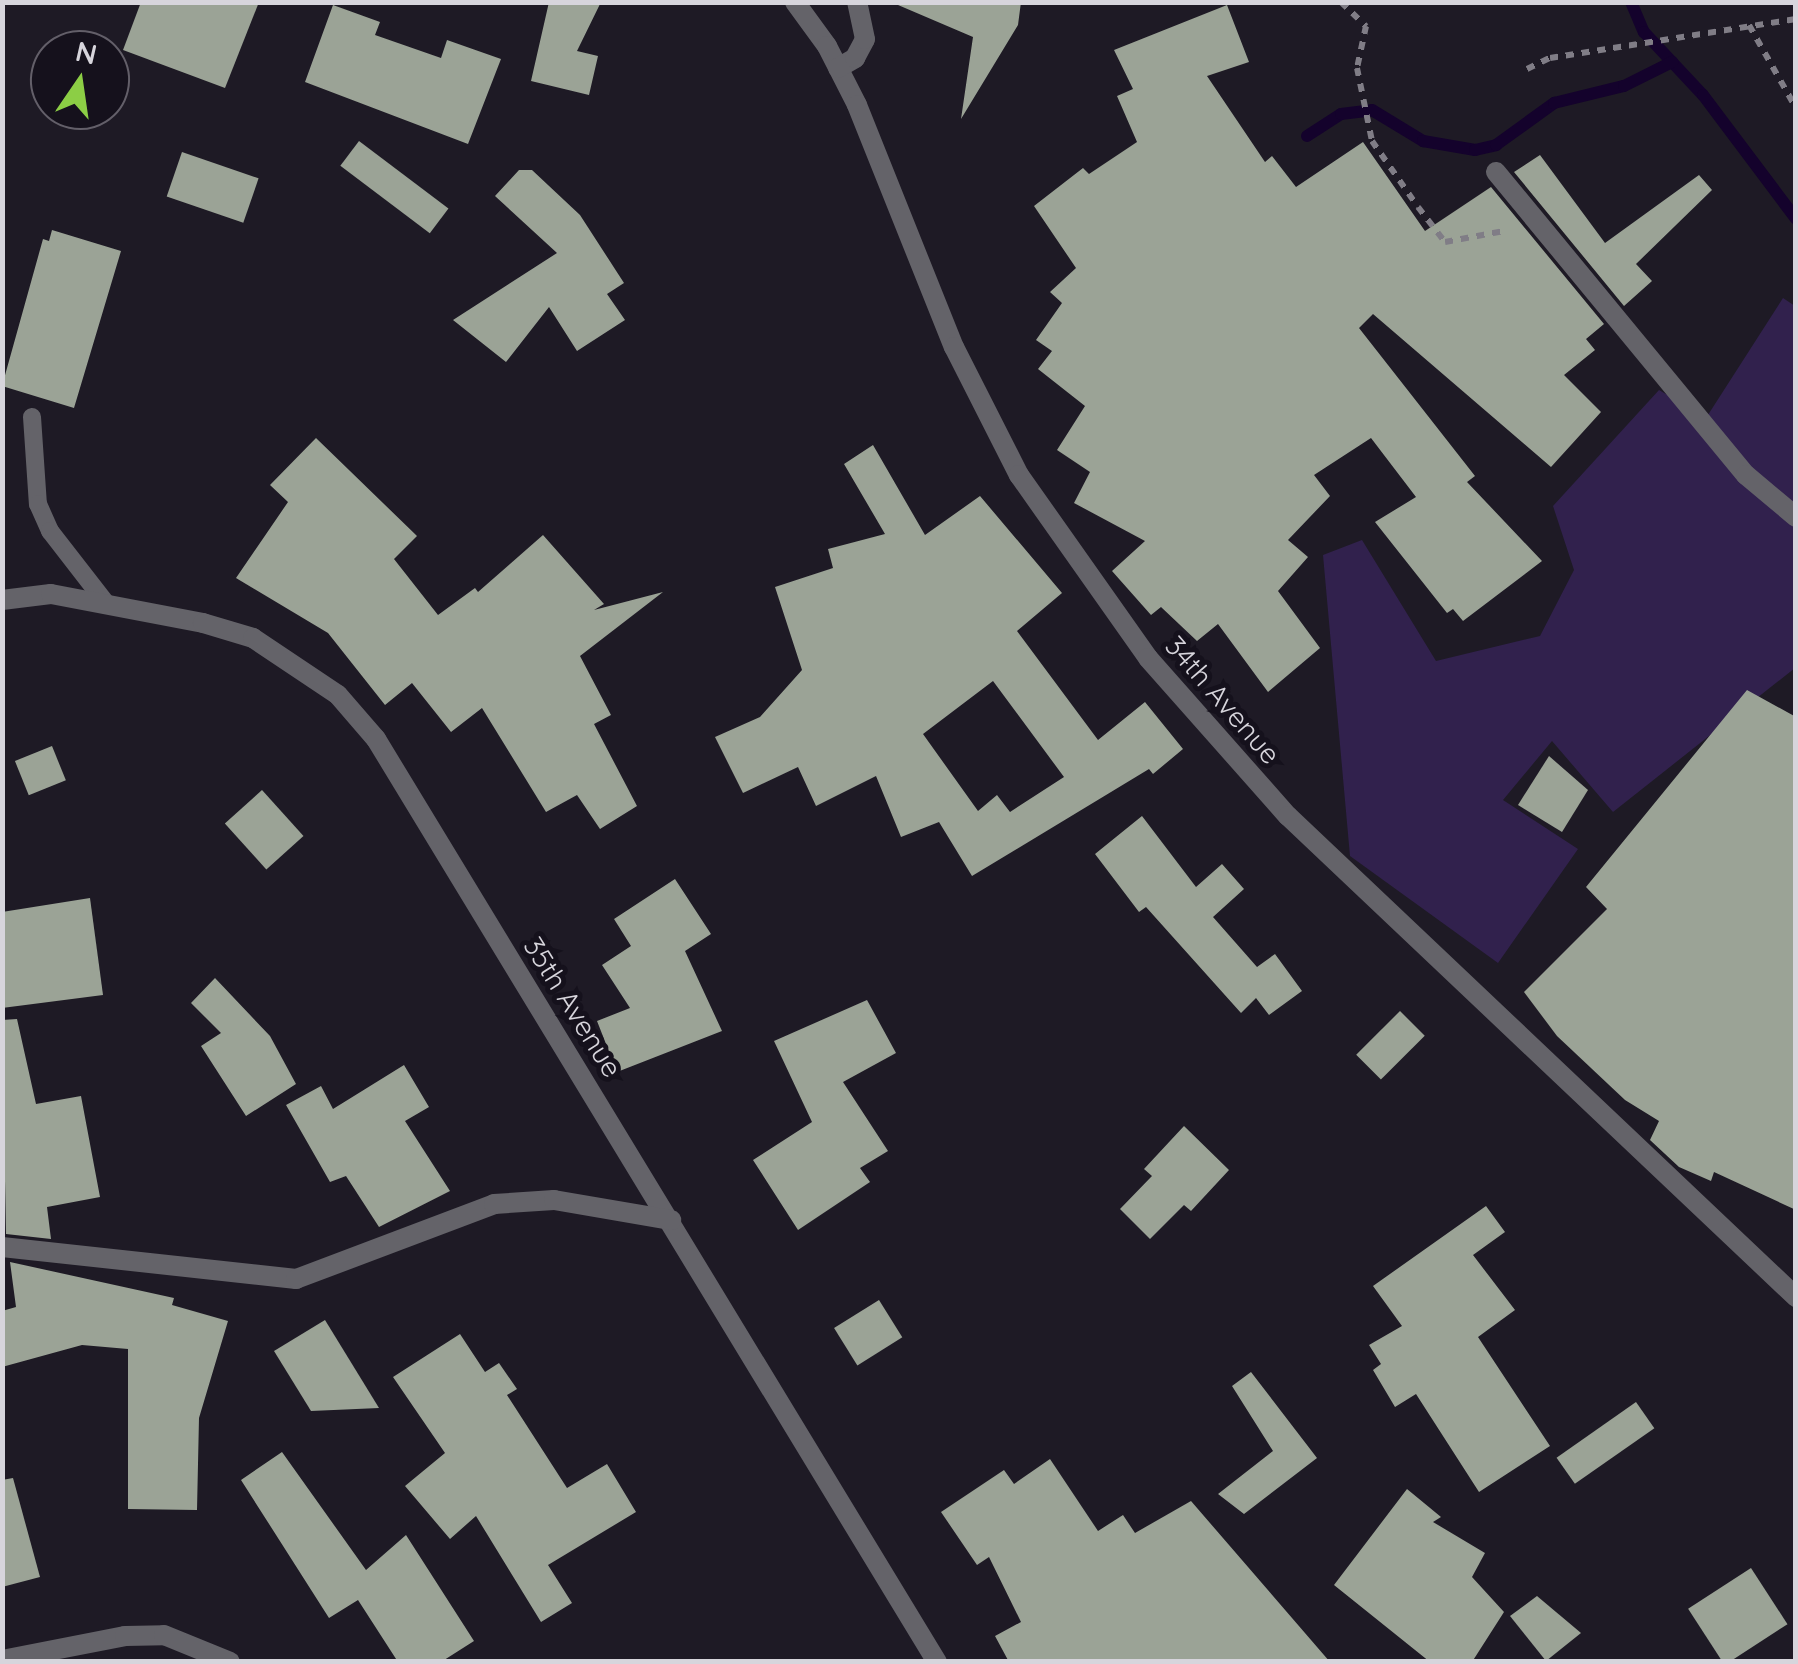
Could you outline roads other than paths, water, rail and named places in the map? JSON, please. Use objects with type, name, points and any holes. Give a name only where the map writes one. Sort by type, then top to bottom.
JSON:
[{"type":"street","name":"34th Avenue","points":[[795,2],[838,68],[986,412],[1040,506],[1148,658],[1288,816],[1796,1297]]},
{"type":"street","points":[[838,68],[854,58],[864,38],[857,2]]},
{"type":"street","points":[[1496,172],[1746,474],[1796,517]]},
{"type":"street","name":"35th Avenue","points":[[2,600],[51,594],[105,602],[253,638],[338,695],[376,739],[938,1662]]},
{"type":"street","points":[[2,1247],[296,1278],[494,1204],[554,1200],[672,1220]]},
{"type":"street","points":[[2,1660],[125,1636],[164,1636],[230,1662]]},
{"type":"lane","points":[[32,417],[30,454],[38,504],[50,531],[105,602]]},
{"type":"waterway","points":[[1631,2],[1644,32],[1703,95],[1796,219]]},
{"type":"waterway","points":[[1307,136],[1341,114],[1372,110],[1423,141],[1475,150],[1496,145],[1554,103],[1624,86],[1672,62]]}]
